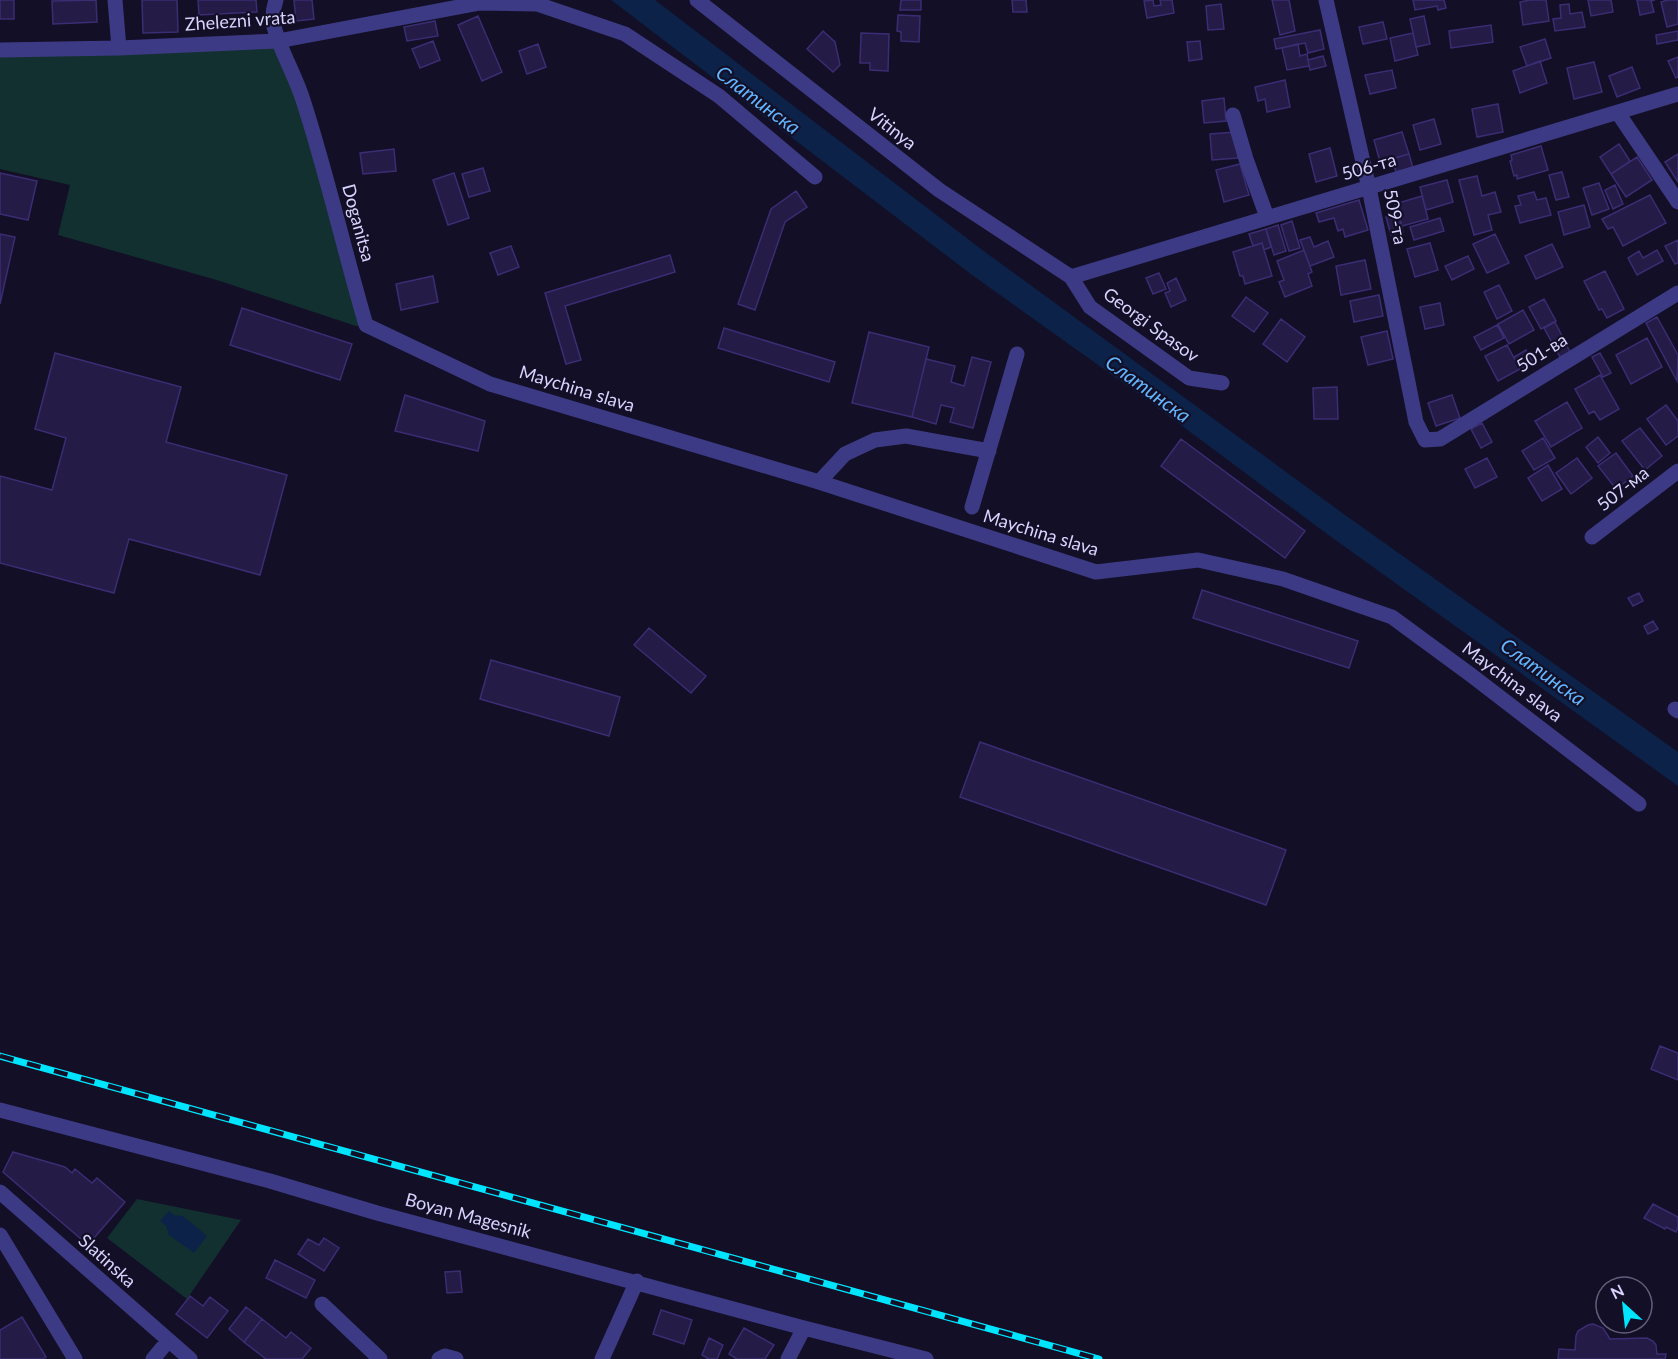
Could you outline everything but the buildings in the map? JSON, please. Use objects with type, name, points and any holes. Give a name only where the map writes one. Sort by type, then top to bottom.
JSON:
[{"type":"street","points":[[115,0],[118,48]]},
{"type":"street","name":"Doganitsa","points":[[276,0],[273,24],[302,98],[366,325],[490,384]]},
{"type":"street","name":"Vitinya","points":[[698,0],[939,190],[1071,277]]},
{"type":"street","name":"509-та","points":[[1326,0],[1369,188],[1416,422],[1425,440]]},
{"type":"street","points":[[478,1],[537,4],[625,34],[719,96],[815,177]]},
{"type":"street","name":"Zhelezni vrata","points":[[0,50],[118,48],[279,41],[478,1]]},
{"type":"street","name":"506-та","points":[[1071,277],[1678,94]]},
{"type":"street","points":[[1618,113],[1678,202]]},
{"type":"street","points":[[1233,115],[1267,217]]},
{"type":"street","name":"Georgi Spasov","points":[[1071,277],[1090,307],[1188,378],[1222,383]]},
{"type":"street","name":"501-ва","points":[[1425,440],[1440,439],[1678,293]]},
{"type":"street","points":[[972,507],[1017,354]]},
{"type":"street","name":"Maychina slava","points":[[490,384],[819,482],[1096,572],[1198,560],[1283,579],[1392,617],[1639,804]]},
{"type":"street","points":[[819,482],[845,454],[874,440],[906,435],[989,451]]},
{"type":"street","name":"507-ма","points":[[1593,537],[1678,471]]},
{"type":"street","name":"Boyan Magesnik","points":[[0,1110],[926,1359]]},
{"type":"street","name":"Slatinska","points":[[0,1192],[190,1359]]},
{"type":"street","points":[[0,1235],[75,1359]]},
{"type":"street","points":[[602,1359],[637,1281]]},
{"type":"street","points":[[322,1304],[381,1359]]},
{"type":"street","points":[[788,1359],[804,1328]]},
{"type":"street","points":[[153,1359],[168,1341]]},
{"type":"street","points":[[439,1359],[445,1356],[456,1359]]},
{"type":"green space","points":[[278,41],[366,325],[356,326],[220,281],[58,235],[70,185],[0,169],[0,50]]},
{"type":"green space","points":[[137,1199],[241,1220],[187,1299],[107,1238]]},
{"type":"water","name":"Слатинска","points":[[611,0],[655,0],[981,249],[1341,512],[1678,752],[1678,786],[972,275]]},
{"type":"water","points":[[169,1211],[174,1215],[183,1216],[207,1236],[194,1253],[169,1235],[166,1226],[160,1221]]},
{"type":"railway","points":[[0,1056],[1099,1359]]}]
